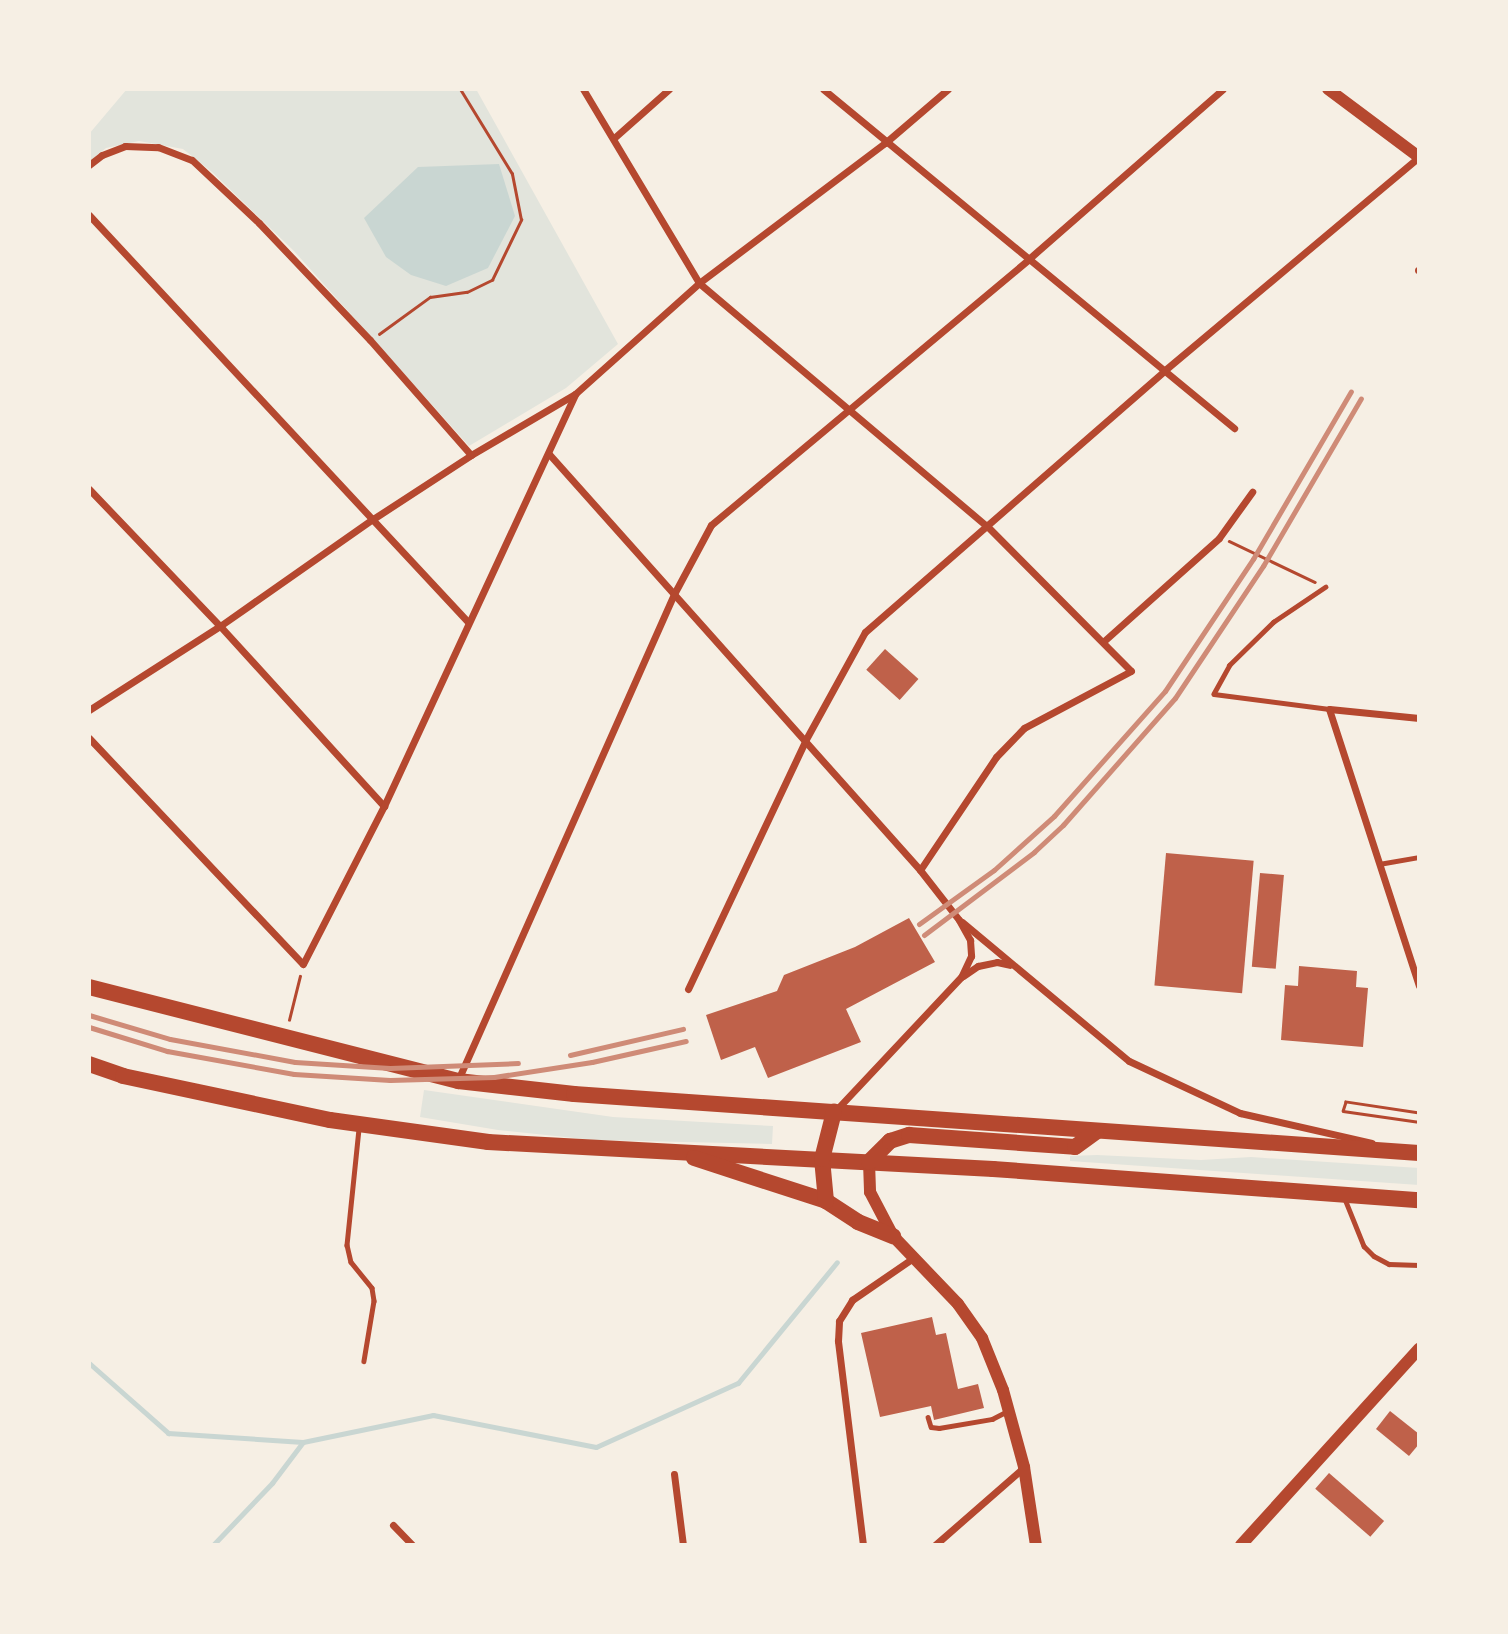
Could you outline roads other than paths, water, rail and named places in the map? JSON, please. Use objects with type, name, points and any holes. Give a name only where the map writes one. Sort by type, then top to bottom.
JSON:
[{"type":"highway","points":[[89,987],[458,1081],[574,1094],[1417,1153]]},
{"type":"highway","points":[[89,1064],[123,1076],[359,1124],[488,1142],[822,1159],[1419,1200]]},
{"type":"highway","points":[[826,1200],[822,1159],[834,1112]]},
{"type":"highway","points":[[869,1162],[890,1141],[909,1135],[1075,1147],[1096,1132]]},
{"type":"highway","points":[[672,1151],[826,1200],[858,1222],[893,1236]]},
{"type":"street","points":[[583,89],[699,283],[987,526],[1131,671],[1024,728],[996,757],[920,870]]},
{"type":"street","points":[[614,138],[669,89]]},
{"type":"street","points":[[823,89],[885,143],[1031,257],[1234,428]]},
{"type":"street","points":[[89,710],[220,626],[373,519],[575,394],[699,283],[885,143],[948,89]]},
{"type":"street","points":[[458,1081],[674,594],[710,525],[851,410],[1223,89]]},
{"type":"street","points":[[688,989],[805,741],[865,632],[1165,370],[1419,157],[1328,89]]},
{"type":"street","points":[[89,165],[102,155],[125,146],[158,146],[192,160],[259,223],[370,340],[471,456]]},
{"type":"street","points":[[89,215],[468,622]]},
{"type":"street","points":[[89,738],[303,964],[384,806],[575,394]]},
{"type":"street","points":[[548,454],[920,870],[959,920],[970,940],[971,956],[961,977]]},
{"type":"street","points":[[89,489],[220,626],[384,806]]},
{"type":"street","points":[[1104,641],[1219,538],[1252,492]]},
{"type":"street","points":[[1419,718],[1329,709],[1419,986]]},
{"type":"street","points":[[959,920],[1129,1061],[1240,1113],[1417,1153]]},
{"type":"street","points":[[834,1112],[961,977],[978,966],[998,962],[1014,966]]},
{"type":"street","points":[[869,1162],[870,1192],[893,1236],[958,1304],[982,1338],[1009,1411],[1024,1467],[1036,1544]]},
{"type":"street","points":[[863,1545],[838,1341],[839,1321],[852,1300],[913,1258]]},
{"type":"street","points":[[1241,1545],[1419,1349]]},
{"type":"street","points":[[935,1545],[1024,1467]]},
{"type":"street","points":[[674,1474],[683,1545]]},
{"type":"street","points":[[393,1525],[412,1545]]},
{"type":"lane","points":[[1326,587],[1274,622],[1230,665],[1214,694],[1329,709]]},
{"type":"lane","points":[[1379,864],[1419,857]]},
{"type":"lane","points":[[359,1124],[347,1245],[351,1262],[372,1288],[374,1301],[364,1362]]},
{"type":"lane","points":[[1343,1195],[1364,1246],[1374,1256],[1389,1264],[1419,1265]]},
{"type":"lane","points":[[928,1418],[931,1427],[939,1428],[992,1419],[1009,1411]]},
{"type":"waterway","points":[[89,1363],[168,1433],[303,1442],[433,1415],[596,1447],[738,1383],[837,1262]]},
{"type":"waterway","points":[[213,1545],[272,1483],[303,1442]]},
{"type":"railway","points":[[919,924],[994,870],[1054,816],[1165,691],[1253,559],[1351,391]]},
{"type":"railway","points":[[924,935],[1034,852],[1063,825],[1175,698],[1263,566],[1361,398]]},
{"type":"railway","points":[[89,1015],[170,1039],[295,1062],[390,1068],[518,1063]]},
{"type":"railway","points":[[89,1027],[167,1051],[294,1074],[390,1080],[494,1077],[592,1062],[686,1041]]},
{"type":"railway","points":[[570,1055],[683,1029]]}]
